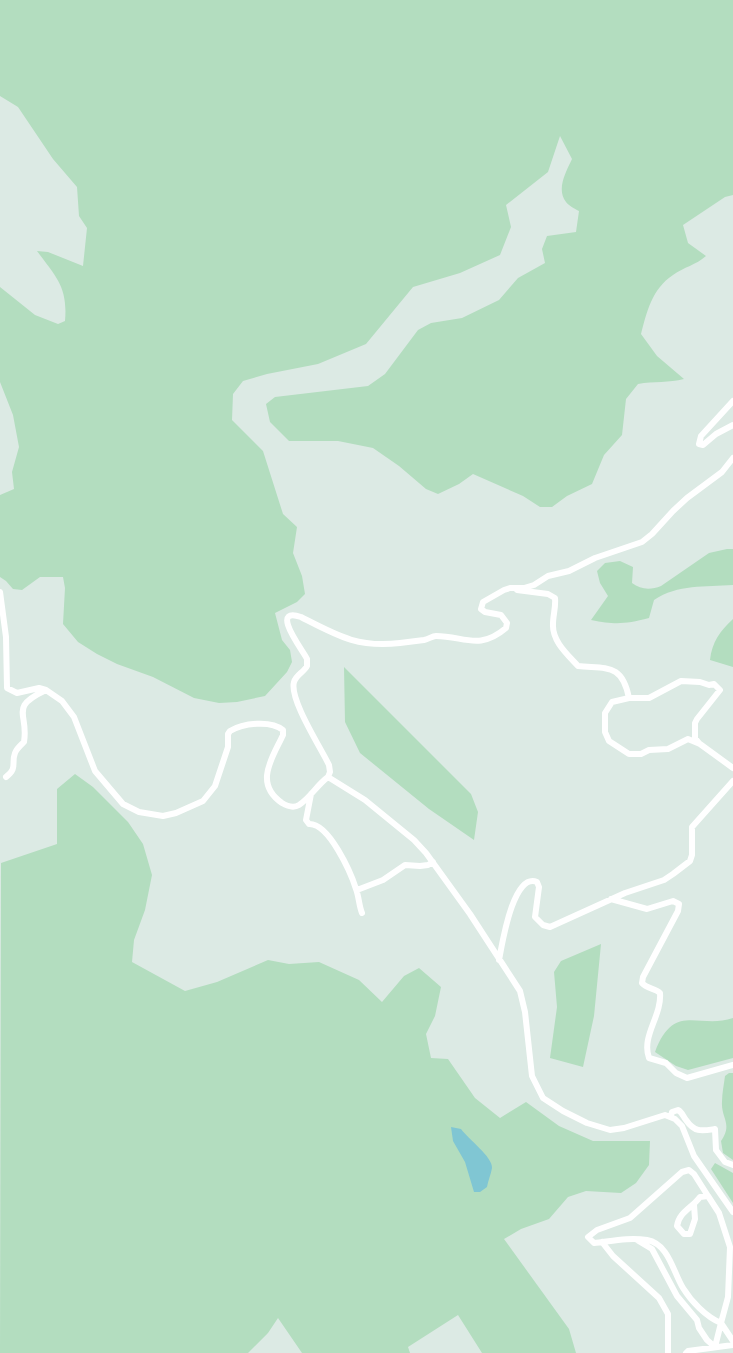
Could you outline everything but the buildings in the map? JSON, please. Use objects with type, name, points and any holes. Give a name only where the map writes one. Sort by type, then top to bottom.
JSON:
[{"type":"street","points":[[733,401],[701,436],[699,444],[703,445],[716,434],[733,425]]},
{"type":"street","points":[[0,592],[6,643],[7,688],[17,693],[40,688],[57,696],[69,708],[95,771],[118,799],[135,810],[164,816],[176,813],[204,801],[215,786],[228,747],[228,734],[234,729],[251,725],[272,724],[283,730],[283,735],[273,752],[268,769],[268,786],[273,794],[282,803],[289,806],[298,806],[328,777],[330,772],[329,765],[296,700],[293,688],[296,678],[308,666],[307,659],[297,645],[287,625],[291,616],[295,615],[301,617],[350,641],[366,644],[397,644],[427,640],[434,636],[467,642],[492,637],[506,628],[505,618],[501,615],[485,612],[481,609],[483,602],[510,588],[524,588],[548,576],[569,571],[595,558],[642,542],[658,529],[682,502],[722,472],[733,458]]},
{"type":"street","points":[[510,588],[523,592],[548,594],[555,598],[556,606],[552,631],[563,651],[578,666],[605,667],[618,673],[627,687],[629,698]]},
{"type":"street","points":[[0,636],[6,643]]},
{"type":"street","points":[[700,744],[688,740],[668,749],[649,750],[641,754],[634,755],[617,747],[609,741],[605,732],[605,713],[612,702],[629,698],[649,698],[681,681],[700,682],[709,685],[714,684],[720,690],[695,723],[695,738],[700,744],[733,768]]},
{"type":"street","points":[[6,777],[11,773],[14,767],[14,754],[24,742],[22,708],[27,700],[46,690]]},
{"type":"street","points":[[328,777],[384,814],[414,840],[433,862],[470,914],[520,991],[525,1012],[532,1076],[543,1098],[563,1111],[587,1123],[610,1130],[624,1128],[665,1115],[671,1116],[682,1126],[694,1156],[733,1212]]},
{"type":"street","points":[[499,960],[505,925],[518,894],[525,884],[530,881],[537,882],[539,887],[535,917],[543,925],[550,927],[611,899],[664,880],[690,861],[692,855],[692,828],[733,781]]},
{"type":"street","points":[[312,792],[306,820],[309,824],[314,823],[330,837],[344,860],[357,890],[362,913]]},
{"type":"street","points":[[357,890],[383,880],[405,865],[420,866],[428,865],[433,862]]},
{"type":"street","points":[[611,899],[647,909],[673,901],[679,904],[678,911],[643,976],[642,983],[645,987],[657,990],[660,993],[661,999],[648,1039],[647,1052],[649,1058],[666,1063],[676,1073],[687,1078],[733,1065]]},
{"type":"street","points":[[671,1116],[672,1112],[678,1110],[690,1125],[702,1132],[715,1129],[716,1150],[725,1162],[733,1165]]},
{"type":"street","points":[[715,1347],[721,1323],[728,1297],[730,1247],[720,1213],[694,1174],[689,1170],[682,1172],[630,1218],[597,1230],[588,1237],[594,1243],[621,1239],[648,1240],[660,1246],[670,1259],[683,1288],[696,1304],[715,1321],[721,1323],[733,1341]]},
{"type":"street","points":[[694,1205],[700,1197],[708,1196]]},
{"type":"street","points":[[637,1240],[652,1249],[676,1296],[697,1320],[699,1328],[707,1340],[715,1347]]},
{"type":"street","points":[[602,1242],[612,1256],[659,1298],[665,1308],[668,1314],[668,1353]]},
{"type":"street","points":[[686,1353],[688,1351],[733,1345]]},
{"type":"green space","points":[[0,0],[733,0],[733,195],[725,197],[683,225],[688,243],[706,256],[698,262],[673,275],[660,287],[651,301],[641,334],[657,356],[684,379],[638,384],[626,399],[622,435],[604,455],[592,484],[567,496],[552,507],[540,507],[523,496],[473,474],[459,484],[438,494],[426,489],[399,466],[373,448],[338,441],[289,441],[270,422],[266,404],[275,397],[368,386],[385,374],[418,330],[431,323],[462,318],[499,300],[518,278],[545,263],[542,249],[547,236],[576,232],[579,211],[569,205],[563,197],[563,180],[572,159],[560,136],[548,172],[506,205],[511,227],[500,255],[460,273],[413,287],[366,344],[318,364],[267,374],[243,381],[233,394],[232,420],[263,451],[283,514],[297,527],[293,553],[302,576],[305,594],[297,602],[275,613],[282,640],[290,650],[292,662],[287,672],[265,696],[237,702],[219,703],[194,698],[153,677],[117,664],[97,654],[78,642],[63,624],[65,588],[63,577],[40,577],[22,590],[13,589],[0,577],[0,495],[14,489],[12,472],[19,447],[13,415],[0,382],[0,287],[35,315],[58,324],[65,321],[65,299],[59,283],[37,251],[48,252],[83,266],[87,228],[79,216],[77,187],[53,159],[18,107],[0,96]]},
{"type":"green space","points":[[733,549],[733,585],[692,587],[673,591],[654,600],[649,618],[633,622],[607,623],[591,620],[608,596],[600,583],[597,571],[605,563],[620,561],[633,567],[632,583],[642,588],[650,589],[661,586],[709,553]]},
{"type":"green space","points":[[733,619],[733,667],[710,660],[717,637]]},
{"type":"green space","points":[[344,667],[471,794],[478,812],[474,840],[429,809],[360,753],[345,722]]},
{"type":"green space","points":[[75,774],[93,787],[128,822],[143,844],[152,875],[145,910],[134,940],[132,962],[185,991],[217,982],[268,960],[289,964],[319,962],[359,980],[382,1002],[404,976],[419,968],[441,987],[435,1016],[426,1034],[431,1058],[448,1059],[475,1098],[500,1118],[526,1102],[559,1126],[593,1141],[650,1141],[649,1165],[636,1183],[621,1193],[586,1191],[568,1197],[549,1219],[521,1229],[504,1239],[569,1329],[576,1353],[482,1353],[458,1315],[408,1347],[410,1353],[302,1353],[278,1318],[268,1333],[248,1353],[0,1353],[1,863],[57,844],[57,789]]},
{"type":"green space","points":[[601,944],[594,1016],[583,1067],[550,1058],[557,1007],[554,972],[561,961]]},
{"type":"green space","points":[[733,1018],[733,1058],[688,1070],[676,1066],[655,1052],[662,1036],[670,1027],[679,1022],[688,1020],[721,1021]]},
{"type":"green space","points":[[729,1073],[733,1073],[733,1160],[723,1153],[721,1141],[726,1130],[722,1099],[725,1076]]},
{"type":"green space","points":[[715,1163],[733,1173],[733,1203],[711,1169]]},
{"type":"water","points":[[451,1127],[461,1129],[489,1159],[492,1168],[487,1187],[480,1192],[474,1192],[465,1162],[453,1141]]}]
